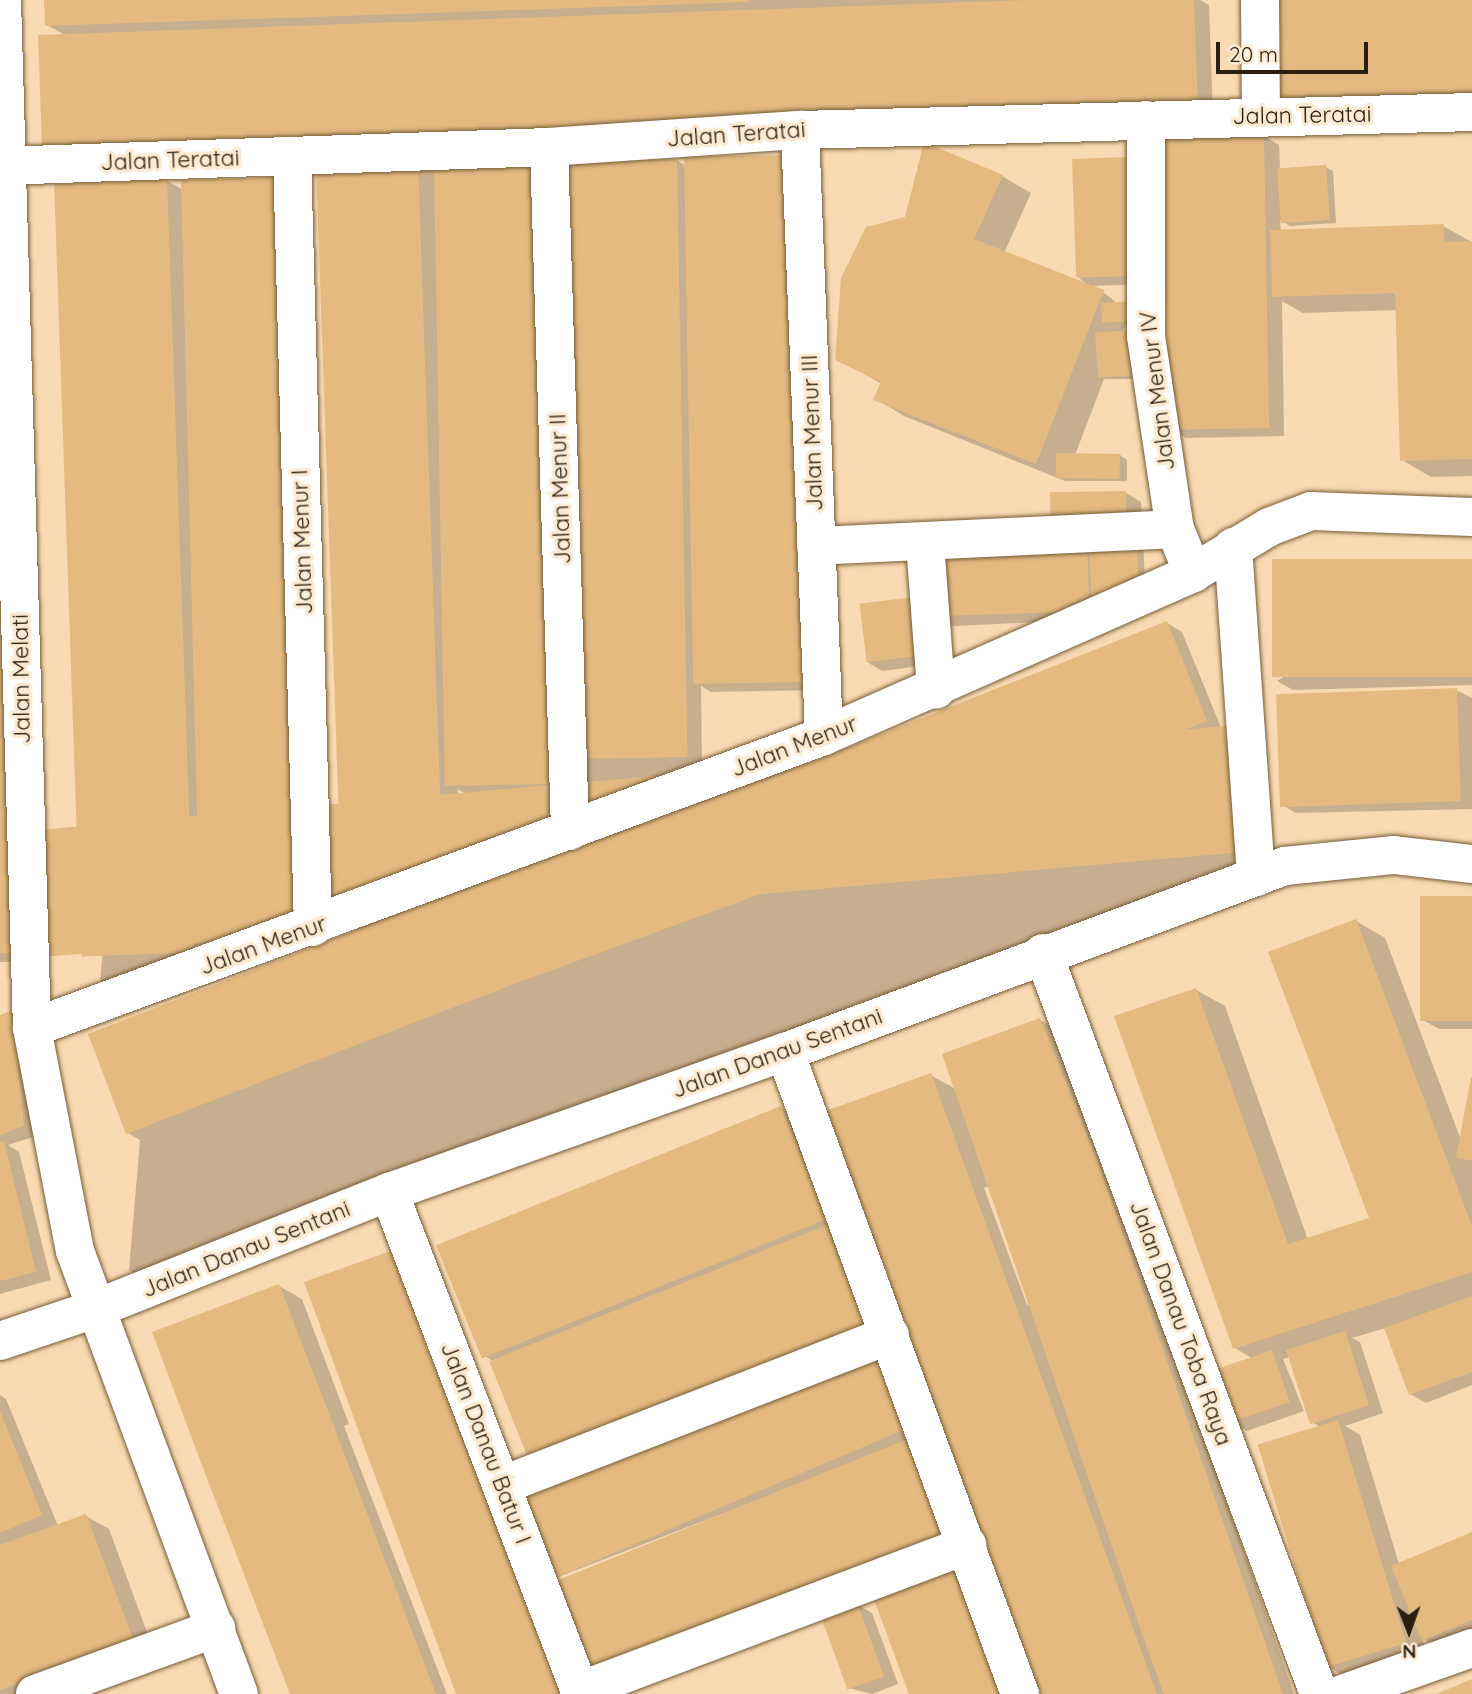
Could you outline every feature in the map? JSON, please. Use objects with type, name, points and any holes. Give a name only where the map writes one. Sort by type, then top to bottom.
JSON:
[{"type":"street","name":"Jalan Melati","points":[[2,0],[14,985],[32,1028],[75,1251],[239,1694]]},
{"type":"street","points":[[1260,0],[1261,115]]},
{"type":"street","name":"Jalan Teratai","points":[[5,166],[549,147],[800,130],[1261,115],[1472,112]]},
{"type":"street","name":"Jalan Menur IV","points":[[1146,120],[1146,336],[1175,529],[1193,573]]},
{"type":"street","name":"Jalan Menur III","points":[[800,130],[824,736]]},
{"type":"street","name":"Jalan Menur II","points":[[549,147],[570,831]]},
{"type":"street","name":"Jalan Menur I","points":[[292,156],[313,928]]},
{"type":"street","name":"Jalan Menur","points":[[32,1028],[313,928],[824,736],[936,690],[1193,573],[1233,547],[1311,511],[1472,517]]},
{"type":"street","points":[[816,546],[925,543],[1175,529]]},
{"type":"street","points":[[925,543],[936,690]]},
{"type":"street","points":[[1233,547],[1256,877]]},
{"type":"street","name":"Jalan Danau Sentani","points":[[0,1341],[95,1309],[389,1192],[785,1052],[1043,953],[1284,866],[1394,855],[1472,864]]},
{"type":"street","name":"Jalan Danau Toba Raya","points":[[1043,953],[1319,1694]]},
{"type":"street","points":[[785,1052],[1020,1694]]},
{"type":"street","name":"Jalan Danau Batur I","points":[[389,1192],[503,1485],[580,1693]]},
{"type":"street","points":[[503,1485],[890,1335]]},
{"type":"street","points":[[580,1693],[967,1545]]},
{"type":"street","points":[[35,1694],[216,1628]]},
{"type":"street","points":[[1342,1694],[1472,1648]]},
{"type":"building","points":[[44,0],[748,0],[749,2],[45,26]]},
{"type":"building","points":[[1027,0],[1194,0],[1198,106],[42,147],[38,35]]},
{"type":"building","points":[[1267,0],[1472,0],[1472,99],[1267,99]]},
{"type":"building","points":[[1264,134],[1269,428],[1168,430],[1163,136]]},
{"type":"building","points":[[924,142],[1003,175],[974,239],[1104,290],[1036,464],[873,400],[881,382],[835,360],[841,278],[866,227],[905,217]]},
{"type":"building","points":[[799,155],[808,682],[693,684],[684,157]]},
{"type":"building","points":[[1127,157],[1131,276],[1076,278],[1072,159]]},
{"type":"building","points":[[677,159],[687,757],[572,759],[562,161]]},
{"type":"building","points":[[418,161],[442,854],[340,857],[316,165]]},
{"type":"building","points":[[544,165],[555,784],[445,786],[434,167]]},
{"type":"building","points":[[1326,165],[1330,220],[1281,223],[1277,168]]},
{"type":"building","points":[[278,177],[298,882],[246,881],[245,926],[200,932],[181,180]]},
{"type":"building","points":[[167,178],[194,953],[81,956],[54,182]]},
{"type":"building","points":[[1444,224],[1444,242],[1472,241],[1472,459],[1400,461],[1395,293],[1272,297],[1270,230]]},
{"type":"building","points":[[1136,301],[1137,321],[1102,323],[1101,303]]},
{"type":"building","points":[[1132,330],[1135,375],[1098,377],[1095,333]]},
{"type":"building","points":[[1056,453],[1120,454],[1120,479],[1056,478]]},
{"type":"building","points":[[1126,491],[1127,531],[1051,532],[1050,492]]},
{"type":"building","points":[[1137,536],[1139,596],[1091,598],[1089,538]]},
{"type":"building","points":[[1087,541],[1089,611],[936,616],[933,546]]},
{"type":"building","points":[[1272,559],[1472,559],[1472,677],[1272,677]]},
{"type":"building","points":[[0,564],[15,953],[0,953]]},
{"type":"building","points":[[922,596],[929,655],[867,662],[859,604]]},
{"type":"building","points":[[1167,621],[1207,721],[854,860],[514,984],[126,1134],[88,1034],[476,884],[814,761]]},
{"type":"building","points":[[1457,688],[1461,801],[1280,807],[1276,694]]},
{"type":"building","points":[[1226,726],[1237,853],[21,959],[10,832]]},
{"type":"building","points":[[1420,896],[1472,896],[1472,1021],[1420,1021]]},
{"type":"building","points":[[1356,919],[1472,1226],[1472,1272],[1233,1349],[1114,1016],[1196,988],[1288,1244],[1369,1218],[1268,952]]},
{"type":"building","points":[[13,1010],[24,1126],[0,1135],[0,1015]]},
{"type":"building","points":[[1040,1018],[1097,1160],[1283,1694],[1164,1694],[1146,1645],[942,1054]]},
{"type":"building","points":[[931,1073],[1157,1694],[1036,1694],[823,1112]]},
{"type":"building","points":[[1472,1077],[1472,1161],[1456,1158]]},
{"type":"building","points":[[781,1106],[827,1219],[482,1358],[436,1245]]},
{"type":"building","points":[[4,1141],[36,1272],[0,1281],[0,1142]]},
{"type":"building","points":[[834,1222],[876,1327],[531,1466],[489,1361]]},
{"type":"building","points":[[407,1245],[573,1694],[456,1694],[367,1454],[304,1282]]},
{"type":"building","points":[[279,1284],[436,1694],[290,1694],[200,1460],[152,1332]]},
{"type":"building","points":[[1472,1296],[1472,1372],[1409,1395],[1384,1328]]},
{"type":"building","points":[[1345,1331],[1369,1405],[1310,1424],[1286,1350]]},
{"type":"building","points":[[878,1344],[913,1426],[553,1579],[518,1497]]},
{"type":"building","points":[[1272,1350],[1290,1402],[1229,1423],[1211,1371]]},
{"type":"building","points":[[0,1411],[42,1515],[0,1533]]},
{"type":"building","points":[[1338,1420],[1406,1643],[1326,1667],[1258,1445]]},
{"type":"building","points":[[915,1436],[954,1531],[588,1679],[550,1584]]},
{"type":"building","points":[[86,1514],[134,1641],[0,1690],[0,1545]]},
{"type":"building","points":[[1472,1532],[1472,1620],[1422,1641],[1391,1566]]},
{"type":"building","points":[[959,1566],[1007,1694],[909,1694],[873,1597]]},
{"type":"building","points":[[857,1602],[884,1676],[847,1690],[820,1615]]},
{"type":"building","points":[[1472,1679],[1472,1694],[1436,1694],[1453,1687]]}]
